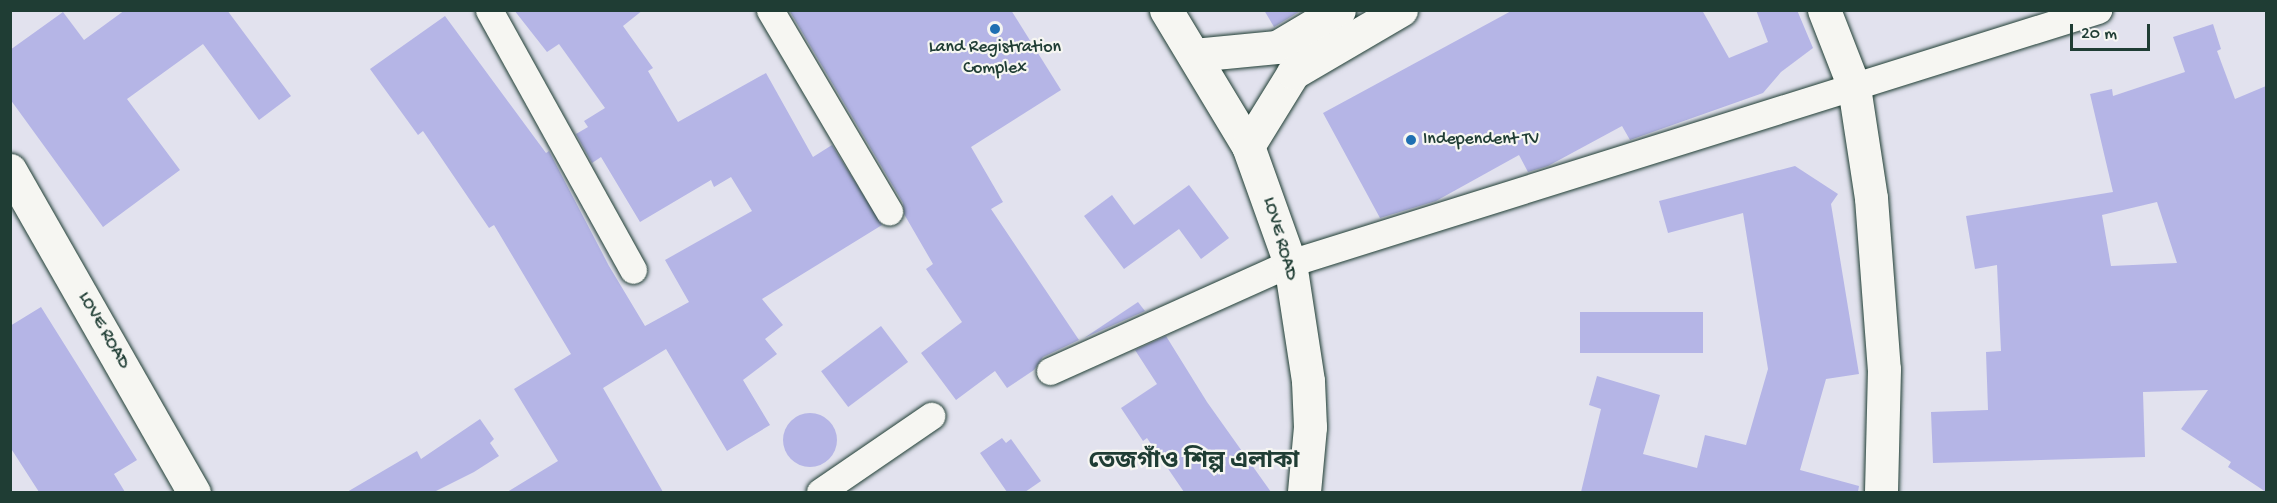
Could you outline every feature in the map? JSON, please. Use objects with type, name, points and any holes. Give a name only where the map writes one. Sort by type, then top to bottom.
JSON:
[{"type":"main road","name":"LOVE ROAD","points":[[1167,10],[1248,146],[1290,263],[1308,381],[1310,427],[1304,492]]},
{"type":"main road","points":[[1248,146],[1285,60],[1339,10]]},
{"type":"main road","points":[[1194,54],[1285,60],[1401,10]]},
{"type":"main road","points":[[1824,10],[1854,87],[1871,198],[1883,357],[1881,492]]},
{"type":"main road","name":"LOVE ROAD","points":[[10,170],[194,492]]},
{"type":"street","points":[[489,10],[633,270]]},
{"type":"street","points":[[770,10],[889,212]]},
{"type":"street","points":[[1050,371],[1290,263],[2098,10]]},
{"type":"street","points":[[820,492],[932,416]]},
{"type":"building","points":[[125,10],[227,10],[291,96],[259,120],[203,44],[127,99],[180,170],[103,227],[10,99],[10,50],[63,12],[84,40]]},
{"type":"building","points":[[514,10],[643,10],[623,26],[653,68],[648,71],[678,122],[766,73],[813,157],[832,145],[882,225],[762,299],[783,325],[765,339],[777,354],[743,380],[770,425],[727,451],[666,349],[603,388],[663,492],[507,492],[558,461],[514,389],[571,354],[494,225],[489,228],[423,131],[418,135],[370,69],[445,16],[546,153],[549,151],[609,266],[645,326],[689,302],[665,260],[752,211],[731,177],[714,187],[711,180],[640,222],[601,157],[592,163],[576,134],[588,127],[584,121],[605,108],[559,44],[547,52]]},
{"type":"building","points":[[789,10],[1011,10],[1061,90],[971,147],[1003,202],[991,209],[1079,340],[1043,357],[1034,370],[1007,388],[995,371],[956,400],[921,353],[962,322],[926,269],[933,264],[904,214],[903,203]]},
{"type":"building","points":[[1264,10],[1302,10],[1274,27]]},
{"type":"building","points":[[1513,10],[1702,10],[1729,58],[1768,42],[1756,10],[1797,10],[1813,48],[1781,72],[1763,93],[1630,140],[1622,126],[1548,166],[1528,172],[1519,155],[1436,201],[1380,218],[1323,113]]},
{"type":"building","points":[[2213,24],[2221,49],[2217,51],[2235,99],[2266,86],[2266,492],[2228,467],[2231,462],[2181,429],[2208,390],[2143,392],[2145,457],[1933,463],[1931,412],[1988,410],[1986,352],[2001,351],[1997,265],[1975,269],[1966,216],[2113,192],[2090,94],[2112,89],[2113,96],[2185,72],[2173,37]],"holes":[[[2157,202],[2177,263],[2111,266],[2102,215]]]},
{"type":"building","points":[[1795,166],[1838,194],[1831,204],[1859,374],[1826,379],[1800,470],[1859,486],[1858,492],[1581,492],[1601,409],[1589,405],[1597,376],[1660,395],[1643,454],[1697,468],[1705,435],[1746,445],[1768,369],[1743,213],[1668,233],[1659,201]]},
{"type":"building","points":[[1189,185],[1229,238],[1201,259],[1179,229],[1124,269],[1084,216],[1112,195],[1134,225]]},
{"type":"building","points":[[1138,302],[1145,311],[1084,338]]},
{"type":"building","points":[[41,307],[137,460],[114,474],[125,492],[39,492],[10,447],[10,326]]},
{"type":"building","points":[[1580,312],[1703,312],[1703,353],[1580,353]]},
{"type":"building","points":[[881,326],[908,362],[848,407],[821,371]]},
{"type":"building","points":[[1166,336],[1207,402],[1271,492],[1184,492],[1147,438],[1143,441],[1121,408],[1157,384],[1135,350]]},
{"type":"building","points":[[805,413],[815,413],[825,417],[833,425],[837,440],[833,455],[825,463],[815,467],[805,467],[795,463],[787,455],[783,445],[783,435],[787,425],[795,417]]},
{"type":"building","points":[[480,419],[494,439],[490,443],[499,456],[474,472],[434,492],[347,492],[417,451],[421,459]]},
{"type":"building","points":[[1002,438],[1006,443],[1011,439],[1041,481],[1025,492],[1007,492],[980,453]]},
{"type":"place","name":"Land Registration Complex","points":[[995,29]]},
{"type":"place","name":"Independent TV","points":[[1411,140]]},
{"type":"district","name":"তেজগাঁও শিল্প এলাকা","points":[[1194,463]]}]
